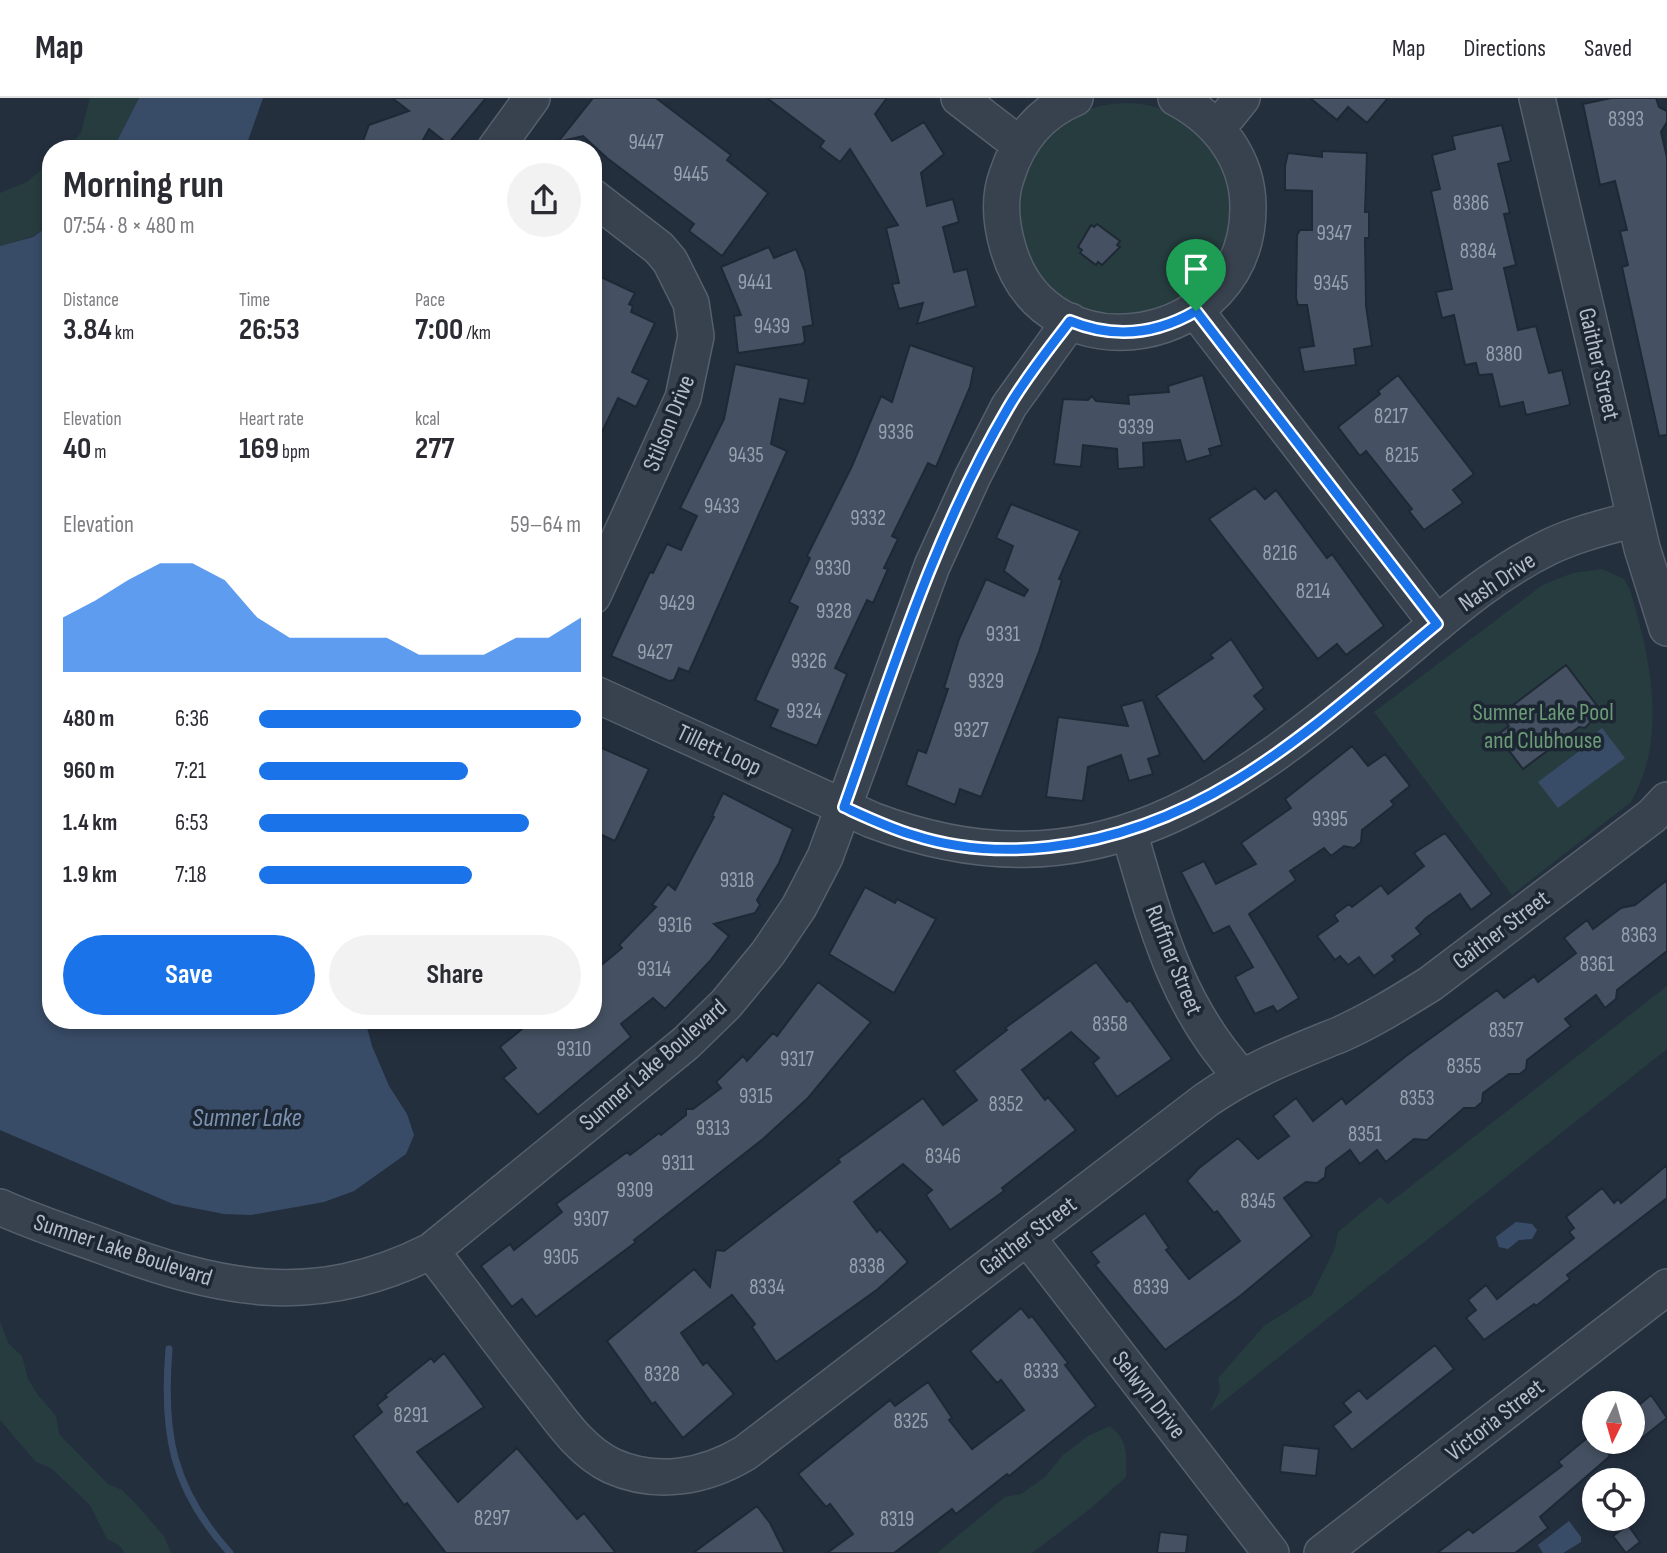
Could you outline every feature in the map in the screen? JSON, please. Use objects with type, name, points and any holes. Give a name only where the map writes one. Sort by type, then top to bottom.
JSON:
[{"type":"street","points":[[512,140],[532,98]]},
{"type":"street","points":[[959,98],[1020,145]]},
{"type":"street","points":[[1075,98],[1045,116],[1020,145],[1004,181],[1001,207],[1010,257],[1023,280],[1040,300],[1070,321],[1105,332],[1128,334],[1156,330],[1196,311],[1217,293],[1242,250],[1248,219],[1243,173],[1232,147],[1217,129],[1184,100]]},
{"type":"street","points":[[1217,129],[1242,98]]},
{"type":"street","name":"Gaither Street","points":[[1536,98],[1634,519],[1667,628]]},
{"type":"street","name":"Stilson Drive","points":[[602,204],[659,248],[670,261],[691,303],[696,336],[683,398],[602,576]]},
{"type":"street","points":[[1196,311],[1437,624]]},
{"type":"street","name":"Sumner Lake Boulevard","points":[[0,1207],[145,1262],[195,1278],[242,1287],[289,1288],[334,1283],[382,1272],[431,1251],[685,1043],[726,1004],[768,953],[799,907],[825,858],[923,590],[972,476],[1009,406],[1070,321]]},
{"type":"street","name":"Nash Drive","points":[[844,807],[914,836],[993,849],[1028,849],[1083,843],[1129,832],[1163,820],[1209,797],[1267,761],[1486,585],[1549,547],[1634,519]]},
{"type":"street","name":"Tillett Loop","points":[[602,697],[844,807]]},
{"type":"street","name":"Gaither Street","points":[[431,1251],[578,1440],[612,1466],[634,1472],[673,1477],[713,1470],[745,1452],[1241,1076],[1342,1033],[1430,984],[1652,816],[1667,800]]},
{"type":"street","name":"Ruffner Street","points":[[1129,832],[1160,937],[1180,987],[1200,1026],[1241,1076]]},
{"type":"street","name":"Selwyn Drive","points":[[1027,1237],[1271,1553]]},
{"type":"street","name":"Victoria Street","points":[[1322,1553],[1667,1287]]},
{"type":"green space","points":[[90,98],[139,98],[118,140],[74,140],[81,133]]},
{"type":"green space","points":[[1126,103],[1167,111],[1202,134],[1225,169],[1233,210],[1225,251],[1202,286],[1167,309],[1126,317],[1085,309],[1050,286],[1027,251],[1019,210],[1027,169],[1050,134],[1085,111]]},
{"type":"green space","points":[[42,169],[42,230],[33,236],[0,246],[0,193],[27,182]]},
{"type":"green space","name":"Sumner Lake Pool and Clubhouse","points":[[1602,569],[1624,579],[1630,590],[1644,645],[1652,699],[1652,726],[1642,778],[1631,802],[1512,895],[1374,712],[1544,584],[1573,573]]},
{"type":"green space","points":[[1667,986],[1667,1049],[1210,1412],[1220,1390],[1218,1378],[1264,1326],[1312,1295],[1335,1248],[1338,1232],[1380,1197],[1388,1204]]},
{"type":"green space","points":[[0,1322],[9,1344],[22,1356],[28,1379],[56,1416],[59,1434],[108,1484],[122,1490],[135,1503],[164,1536],[171,1553],[125,1553],[119,1545],[107,1539],[90,1505],[51,1468],[36,1462],[0,1420]]},
{"type":"green space","points":[[1110,1426],[1116,1431],[1125,1448],[1126,1477],[1090,1509],[1032,1553],[937,1553],[1005,1497],[1021,1494],[1045,1477],[1063,1455],[1088,1436]]},
{"type":"water","points":[[139,98],[263,98],[248,140],[118,140]]},
{"type":"water","name":"Sumner Lake","points":[[42,230],[42,1029],[367,1029],[389,1086],[407,1114],[414,1135],[406,1154],[354,1191],[324,1202],[251,1215],[224,1214],[173,1204],[0,1130],[0,246],[33,237]]},
{"type":"water","points":[[1602,728],[1625,758],[1558,808],[1538,782],[1598,737],[1596,733]]},
{"type":"water","points":[[1516,1222],[1532,1224],[1537,1230],[1532,1239],[1519,1240],[1508,1249],[1499,1247],[1496,1237]]},
{"type":"water","points":[[1569,1521],[1581,1537],[1581,1542],[1563,1553],[1543,1553],[1538,1545]]},
{"type":"building","points":[[392,98],[486,98],[451,140],[443,140],[429,129],[423,140],[363,140],[369,125],[409,111]]},
{"type":"building","points":[[593,98],[656,98],[731,155],[727,160],[768,193],[722,256],[689,231],[694,224],[602,153],[602,140],[587,140],[583,136],[560,140]]},
{"type":"building","points":[[767,98],[887,98],[875,114],[892,141],[924,122],[944,154],[921,173],[927,206],[953,199],[959,222],[943,227],[954,272],[967,269],[976,306],[917,324],[923,303],[899,309],[892,284],[899,283],[886,228],[898,225],[850,149],[840,162],[820,147],[824,141]]},
{"type":"building","points":[[1310,98],[1388,98],[1367,123],[1348,107],[1337,120]]},
{"type":"building","points":[[1611,98],[1656,98],[1659,107],[1667,111],[1667,122],[1661,132],[1667,157],[1667,435],[1659,436],[1622,267],[1628,265],[1620,231],[1627,230],[1615,181],[1600,185],[1583,104]]},
{"type":"building","points":[[1502,125],[1511,161],[1498,164],[1510,213],[1504,214],[1516,265],[1504,268],[1518,330],[1536,326],[1549,373],[1562,370],[1570,405],[1526,415],[1523,402],[1500,407],[1492,374],[1479,375],[1476,363],[1465,365],[1454,315],[1442,318],[1436,292],[1452,289],[1431,191],[1440,189],[1432,155],[1455,149],[1452,136]]},
{"type":"building","points":[[1322,151],[1367,153],[1365,212],[1369,212],[1369,238],[1365,238],[1366,306],[1372,346],[1354,349],[1356,365],[1304,372],[1299,348],[1314,346],[1307,305],[1298,305],[1296,298],[1297,235],[1300,230],[1312,230],[1312,191],[1285,190],[1285,166],[1288,153],[1322,157]]},
{"type":"building","points":[[1097,224],[1120,241],[1117,245],[1120,247],[1102,265],[1098,262],[1096,265],[1080,253],[1082,250],[1078,247],[1091,225],[1094,227]]},
{"type":"building","points":[[769,247],[774,258],[796,249],[805,271],[813,325],[803,327],[805,341],[802,344],[738,353],[734,316],[741,315],[721,267]]},
{"type":"building","points":[[602,277],[635,293],[629,304],[633,306],[631,312],[655,323],[632,372],[649,380],[636,407],[618,398],[602,432]]},
{"type":"building","points":[[910,345],[974,367],[970,387],[936,467],[928,463],[892,536],[898,539],[884,568],[888,569],[873,603],[867,600],[835,668],[847,674],[817,746],[770,727],[778,710],[755,700],[798,607],[789,602],[810,558],[807,556],[852,466],[881,396],[892,402]]},
{"type":"building","points":[[735,364],[809,379],[804,404],[780,399],[771,444],[787,451],[689,672],[679,668],[674,680],[669,681],[611,656],[650,572],[653,573],[667,544],[681,550],[697,516],[680,508],[724,419]]},
{"type":"building","points":[[1203,375],[1222,445],[1209,449],[1211,455],[1186,462],[1180,440],[1143,443],[1144,467],[1118,469],[1117,449],[1083,445],[1081,467],[1054,464],[1063,399],[1088,400],[1092,396],[1096,401],[1129,404],[1128,395],[1169,392],[1168,386]]},
{"type":"building","points":[[1398,375],[1474,474],[1453,490],[1463,503],[1424,530],[1409,511],[1412,509],[1366,451],[1360,456],[1338,427],[1380,394],[1378,391]]},
{"type":"building","points":[[1255,488],[1265,499],[1276,490],[1327,558],[1332,554],[1384,626],[1346,655],[1337,644],[1318,659],[1209,519]]},
{"type":"building","points":[[1011,504],[1080,531],[1059,579],[1062,580],[1039,652],[981,797],[960,789],[955,805],[906,785],[918,750],[926,753],[948,689],[944,688],[959,639],[986,579],[1024,596],[1028,590],[1004,571],[1013,546],[996,538]]},
{"type":"building","points":[[1231,639],[1264,688],[1254,696],[1265,709],[1204,762],[1156,696],[1213,658],[1210,655]]},
{"type":"building","points":[[1566,665],[1601,711],[1585,728],[1579,727],[1523,769],[1497,735],[1509,726],[1500,715]]},
{"type":"building","points":[[1143,700],[1160,755],[1148,759],[1153,774],[1129,781],[1121,755],[1088,767],[1083,801],[1046,797],[1058,717],[1128,726],[1121,706]]},
{"type":"building","points":[[1352,746],[1368,766],[1385,754],[1410,786],[1391,801],[1394,805],[1362,830],[1361,842],[1354,848],[1344,846],[1331,856],[1324,848],[1290,871],[1296,880],[1249,914],[1299,998],[1277,1012],[1273,1006],[1255,1014],[1235,977],[1253,967],[1229,926],[1213,934],[1181,872],[1204,861],[1216,884],[1256,864],[1241,843],[1291,808],[1285,799]]},
{"type":"building","points":[[602,748],[649,769],[615,841],[602,835]]},
{"type":"building","points":[[723,793],[793,829],[779,863],[757,900],[760,905],[755,913],[714,924],[729,936],[710,961],[665,1009],[653,998],[621,1024],[631,1037],[538,1115],[503,1078],[516,1068],[500,1047],[522,1029],[602,1029],[602,965],[622,948],[619,945],[656,907],[652,905],[668,884],[675,890],[714,817],[712,816]]},
{"type":"building","points":[[1445,833],[1492,894],[1471,910],[1460,894],[1426,918],[1416,928],[1421,934],[1392,956],[1395,960],[1374,976],[1359,957],[1348,965],[1340,956],[1335,960],[1317,936],[1338,921],[1334,915],[1349,904],[1352,907],[1381,885],[1388,894],[1424,866],[1414,853]]},
{"type":"building","points":[[1667,880],[1667,951],[1617,990],[1616,999],[1605,1008],[1596,995],[1565,1019],[1571,1026],[1527,1060],[1526,1069],[1520,1074],[1509,1074],[1483,1093],[1482,1102],[1475,1108],[1464,1108],[1427,1140],[1414,1139],[1386,1162],[1377,1150],[1360,1164],[1350,1150],[1326,1168],[1325,1177],[1317,1183],[1306,1182],[1284,1198],[1312,1236],[1240,1296],[1165,1350],[1095,1265],[1099,1262],[1091,1252],[1145,1213],[1169,1248],[1166,1250],[1189,1279],[1240,1241],[1217,1211],[1214,1213],[1187,1181],[1199,1168],[1238,1138],[1258,1159],[1289,1136],[1273,1116],[1296,1098],[1313,1121],[1342,1098],[1346,1104],[1406,1056],[1497,990],[1504,998],[1534,976],[1538,982],[1576,953],[1564,938],[1587,920],[1593,929],[1621,908],[1635,905]]},
{"type":"building","points":[[865,887],[895,903],[897,899],[936,919],[894,993],[829,954]]},
{"type":"building","points":[[1096,962],[1127,1002],[1130,1000],[1172,1059],[1117,1097],[1093,1063],[1099,1058],[1071,1032],[1022,1070],[1045,1100],[1048,1097],[1076,1130],[1002,1188],[1004,1191],[950,1230],[926,1195],[932,1190],[903,1164],[854,1202],[877,1232],[880,1229],[908,1262],[878,1289],[776,1362],[752,1327],[755,1324],[732,1295],[681,1333],[703,1365],[707,1362],[734,1394],[683,1438],[655,1402],[652,1404],[607,1341],[694,1269],[710,1287],[716,1250],[724,1251],[840,1162],[838,1159],[923,1098],[943,1125],[977,1100],[954,1071],[1007,1030],[1005,1028]]},
{"type":"building","points":[[818,982],[871,1022],[808,1098],[763,1139],[634,1240],[636,1242],[536,1317],[522,1299],[512,1307],[481,1266],[510,1244],[514,1250],[562,1212],[556,1204],[627,1152],[630,1155],[659,1133],[661,1135],[686,1115],[686,1109],[693,1109],[721,1088],[716,1082],[743,1056],[747,1061],[773,1033],[777,1036]]},
{"type":"building","points":[[1667,1165],[1667,1198],[1567,1275],[1570,1279],[1536,1306],[1534,1304],[1484,1340],[1466,1318],[1476,1310],[1468,1300],[1486,1285],[1497,1299],[1574,1238],[1569,1232],[1574,1228],[1566,1217],[1602,1188],[1614,1203],[1618,1199],[1621,1203]]},
{"type":"building","points":[[1021,1308],[1029,1318],[1032,1316],[1068,1363],[1065,1365],[1096,1406],[1009,1476],[1007,1474],[956,1514],[952,1509],[894,1553],[827,1553],[853,1534],[830,1504],[826,1507],[798,1474],[890,1400],[895,1406],[928,1382],[952,1418],[949,1420],[972,1449],[1024,1410],[1001,1380],[997,1383],[970,1351]]},
{"type":"building","points":[[1435,1345],[1454,1369],[1352,1450],[1333,1426],[1351,1412],[1343,1403],[1359,1390],[1367,1399]]},
{"type":"building","points":[[444,1353],[484,1407],[417,1452],[458,1502],[517,1448],[577,1519],[584,1513],[616,1553],[446,1553],[407,1503],[404,1505],[353,1436],[382,1412],[377,1405],[387,1397],[385,1395],[431,1358],[434,1362]]},
{"type":"building","points":[[1651,1395],[1667,1418],[1645,1435],[1645,1400]]},
{"type":"building","points":[[1582,1442],[1582,1454],[1610,1456],[1596,1468],[1582,1468],[1582,1480],[1540,1517],[1548,1528],[1515,1553],[1437,1553],[1469,1529],[1473,1533],[1562,1466],[1558,1462]]},
{"type":"building","points":[[1283,1445],[1319,1449],[1316,1476],[1280,1472]]},
{"type":"building","points":[[757,1506],[770,1523],[785,1553],[693,1553]]},
{"type":"building","points":[[1620,1531],[1632,1531],[1640,1542],[1626,1553],[1613,1536]]},
{"type":"building","points":[[1160,1532],[1188,1535],[1186,1553],[1157,1553]]},
{"type":"waterway","points":[[169,1349],[167,1407],[175,1458],[195,1506],[230,1553]]},
{"type":"route","points":[[1196,311],[1437,624],[1326,717],[1267,761],[1209,797],[1163,820],[1129,832],[1083,843],[1028,849],[993,849],[948,844],[914,836],[844,807],[932,566],[972,476],[1009,406],[1070,321],[1105,332],[1128,334],[1156,330],[1196,311]]}]
